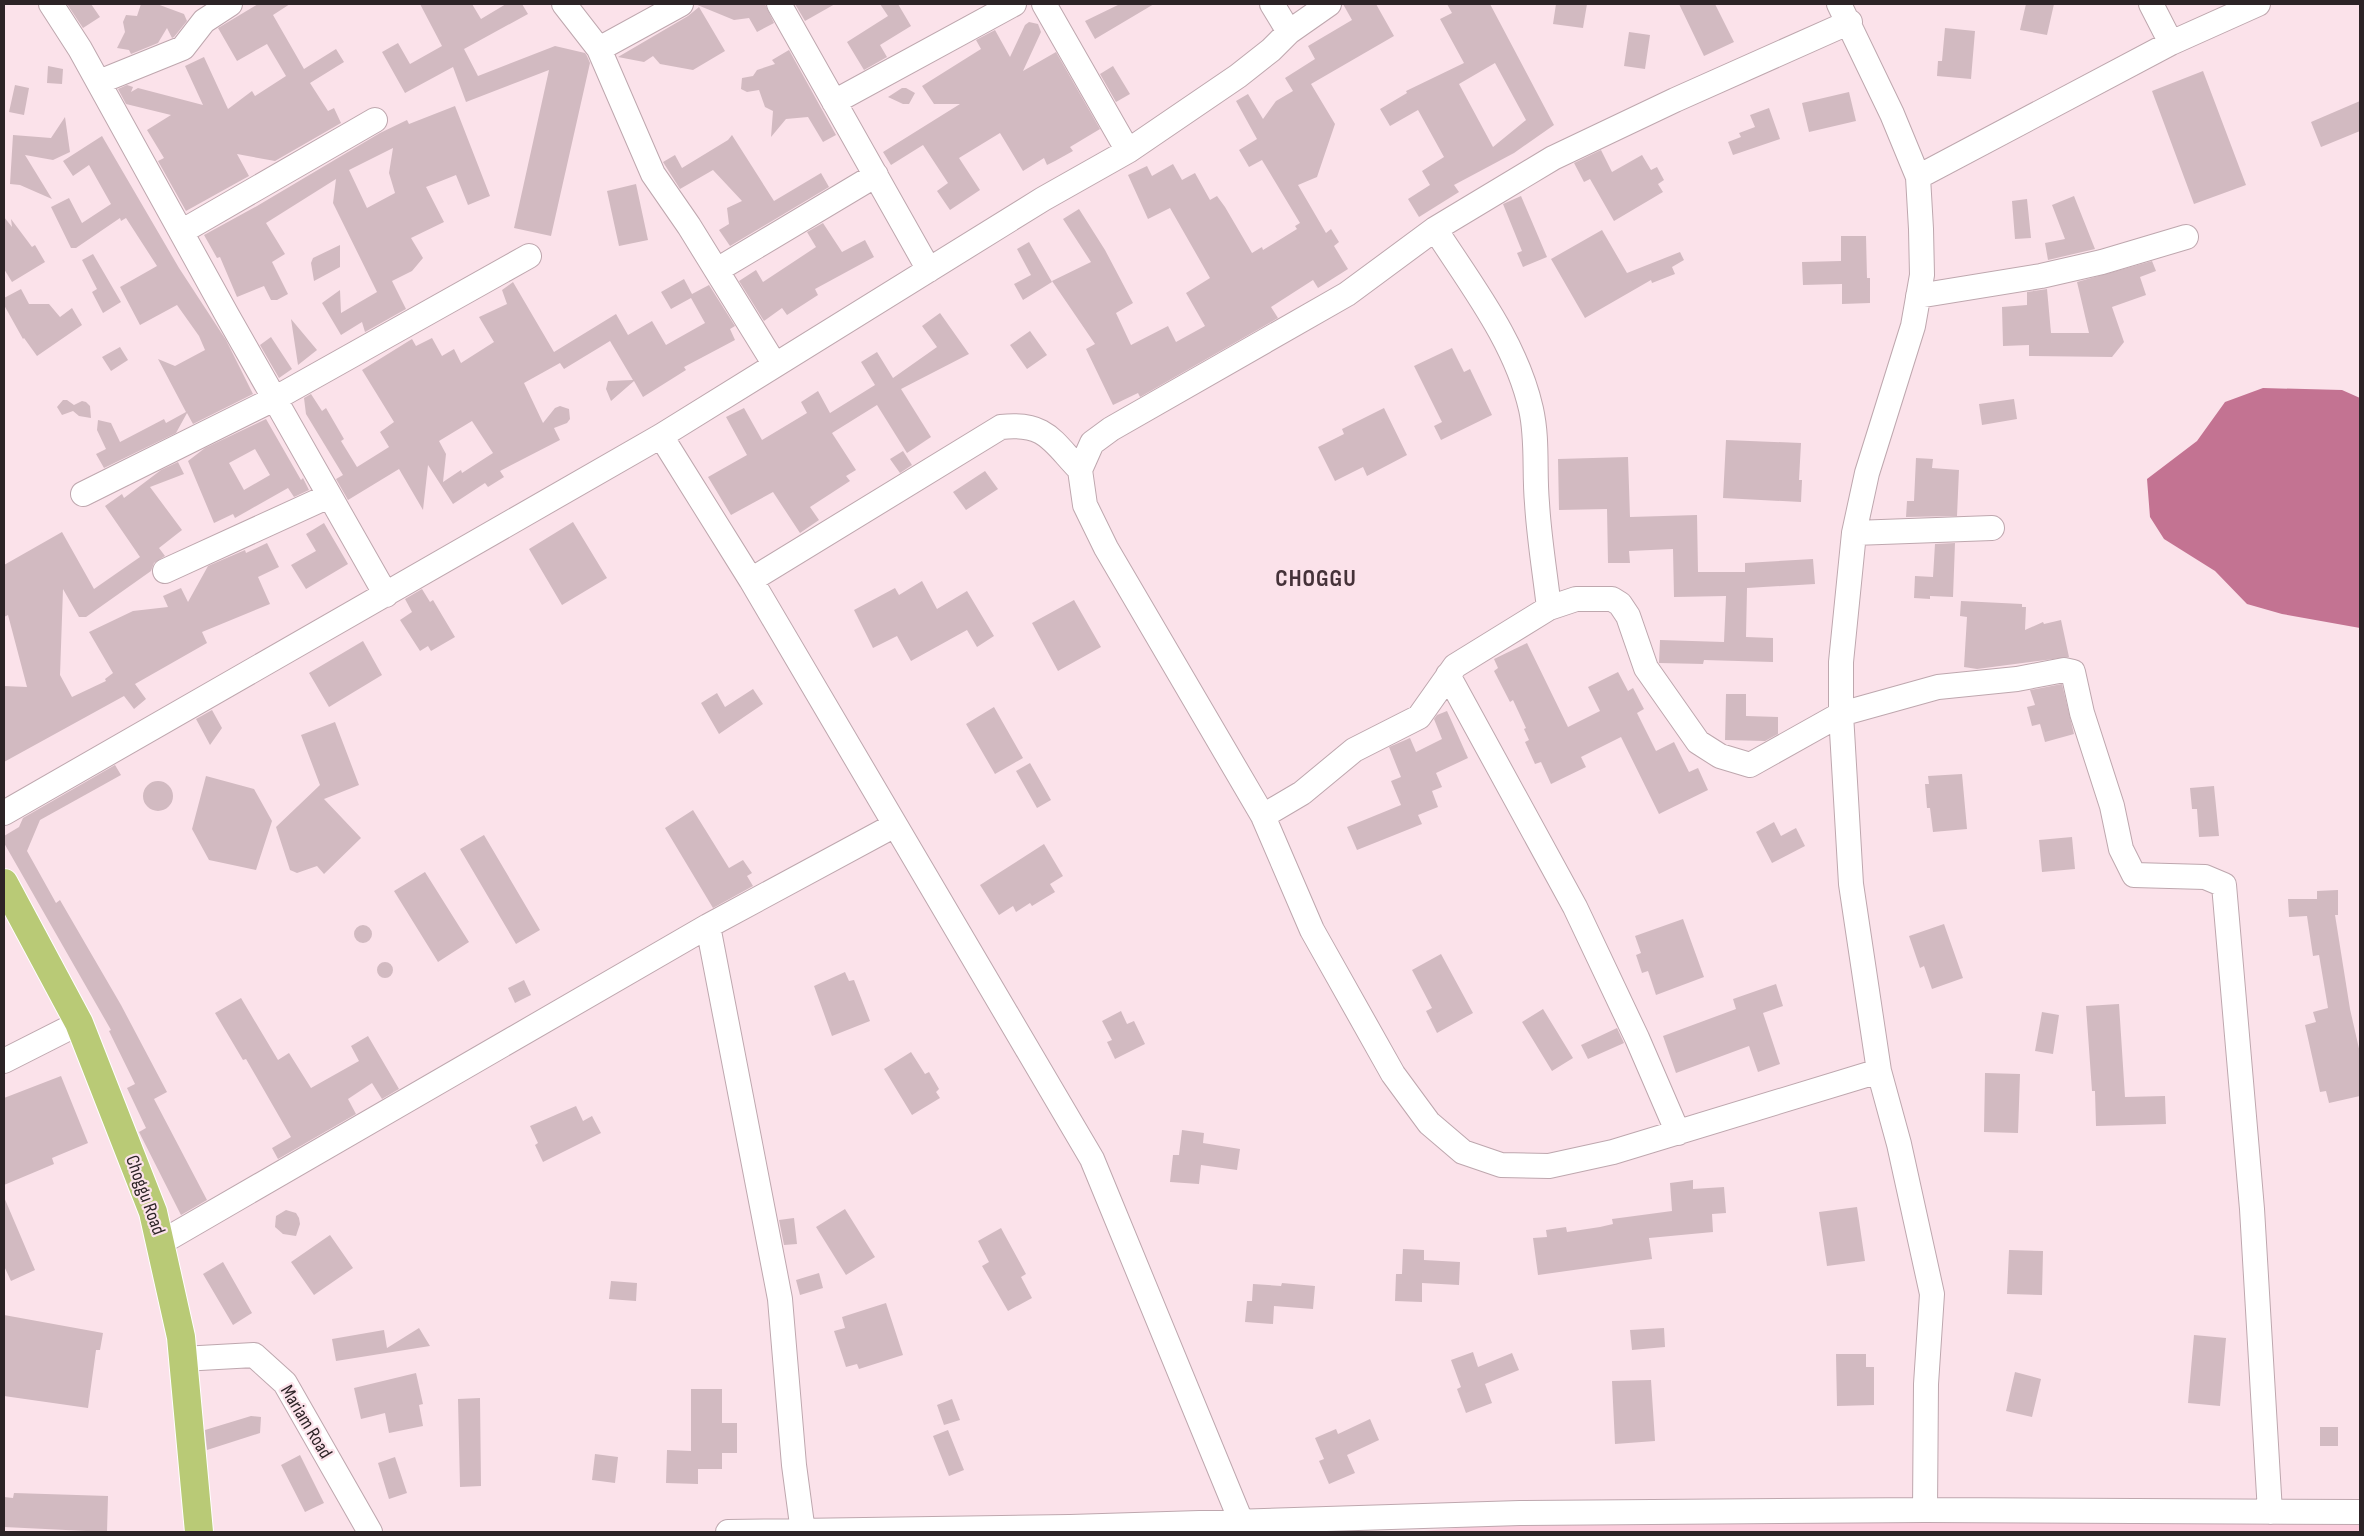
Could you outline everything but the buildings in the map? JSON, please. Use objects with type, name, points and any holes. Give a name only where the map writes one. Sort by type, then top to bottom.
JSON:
[{"type":"main road","name":"Choggu Road","points":[[4,882],[79,1023],[153,1212],[162,1242],[181,1338],[199,1532]]},
{"type":"street","points":[[51,4],[99,82],[274,399],[386,595]]},
{"type":"street","points":[[99,82],[183,48],[204,21],[230,4]]},
{"type":"street","points":[[564,4],[599,49],[653,174],[775,365]]},
{"type":"street","points":[[599,49],[682,4]]},
{"type":"street","points":[[779,4],[929,270]]},
{"type":"street","points":[[834,102],[1014,4]]},
{"type":"street","points":[[1044,4],[1128,152]]},
{"type":"street","points":[[1272,4],[1289,32]]},
{"type":"street","points":[[4,813],[661,436],[1043,200],[1128,152],[1238,76],[1271,50],[1289,32],[1329,4]]},
{"type":"street","points":[[2150,4],[2171,43]]},
{"type":"street","points":[[1918,177],[2171,43],[2258,4]]},
{"type":"street","points":[[1879,1071],[1613,1152],[1549,1166],[1501,1165],[1463,1152],[1429,1122],[1393,1074],[1312,930],[1262,816],[1106,548],[1085,505],[1080,470],[1092,443],[1111,429],[1347,294],[1435,229],[1553,158],[1675,100],[1845,13],[1892,114],[1918,177],[1922,275],[1912,326],[1867,473],[1854,533],[1841,662],[1841,714],[1851,884],[1879,1071],[1899,1144],[1932,1294],[1926,1384],[1925,1510]]},
{"type":"street","points":[[181,232],[376,120]]},
{"type":"street","points":[[716,270],[876,175]]},
{"type":"street","points":[[1435,229],[1494,318],[1514,359],[1530,407],[1537,442],[1535,468],[1537,504],[1549,608]]},
{"type":"street","points":[[1918,296],[2050,274],[2102,262],[2186,237]]},
{"type":"street","points":[[83,494],[274,399],[529,256]]},
{"type":"street","points":[[751,580],[1002,427],[1023,424],[1042,430],[1080,470]]},
{"type":"street","points":[[661,436],[751,580],[1092,1159],[1241,1521]]},
{"type":"street","points":[[165,571],[330,496]]},
{"type":"street","points":[[1854,533],[1992,528]]},
{"type":"street","points":[[1262,816],[1302,793],[1354,750],[1419,717],[1454,666],[1549,608],[1576,599],[1612,599],[1620,604],[1628,616],[1646,668],[1656,685],[1698,742],[1720,756],[1750,765],[1841,714],[1938,686],[2017,679],[2064,670],[2073,672],[2082,714],[2112,806],[2121,850],[2134,875],[2205,877],[2224,885],[2252,1209],[2270,1512]]},
{"type":"street","points":[[1448,675],[1575,907],[1637,1038],[1678,1133]]},
{"type":"street","points":[[162,1242],[708,926],[895,825]]},
{"type":"street","points":[[708,926],[780,1300],[794,1465],[803,1532]]},
{"type":"street","points":[[4,1061],[79,1023]]},
{"type":"street","name":"Mariam Road","points":[[182,1359],[254,1355],[285,1383],[370,1532]]},
{"type":"street","points":[[728,1532],[1070,1527],[1520,1513],[1925,1510],[2360,1512]]},
{"type":"shaded area","points":[[2263,388],[2342,390],[2360,398],[2360,628],[2282,614],[2247,604],[2215,571],[2164,539],[2150,517],[2147,479],[2197,441],[2225,402]]},
{"type":"shaded area","points":[[2140,1521],[2360,1524],[2360,1532],[1413,1532],[1490,1525]]},
{"type":"district","name":"CHOGGU","points":[[1316,578]]}]
